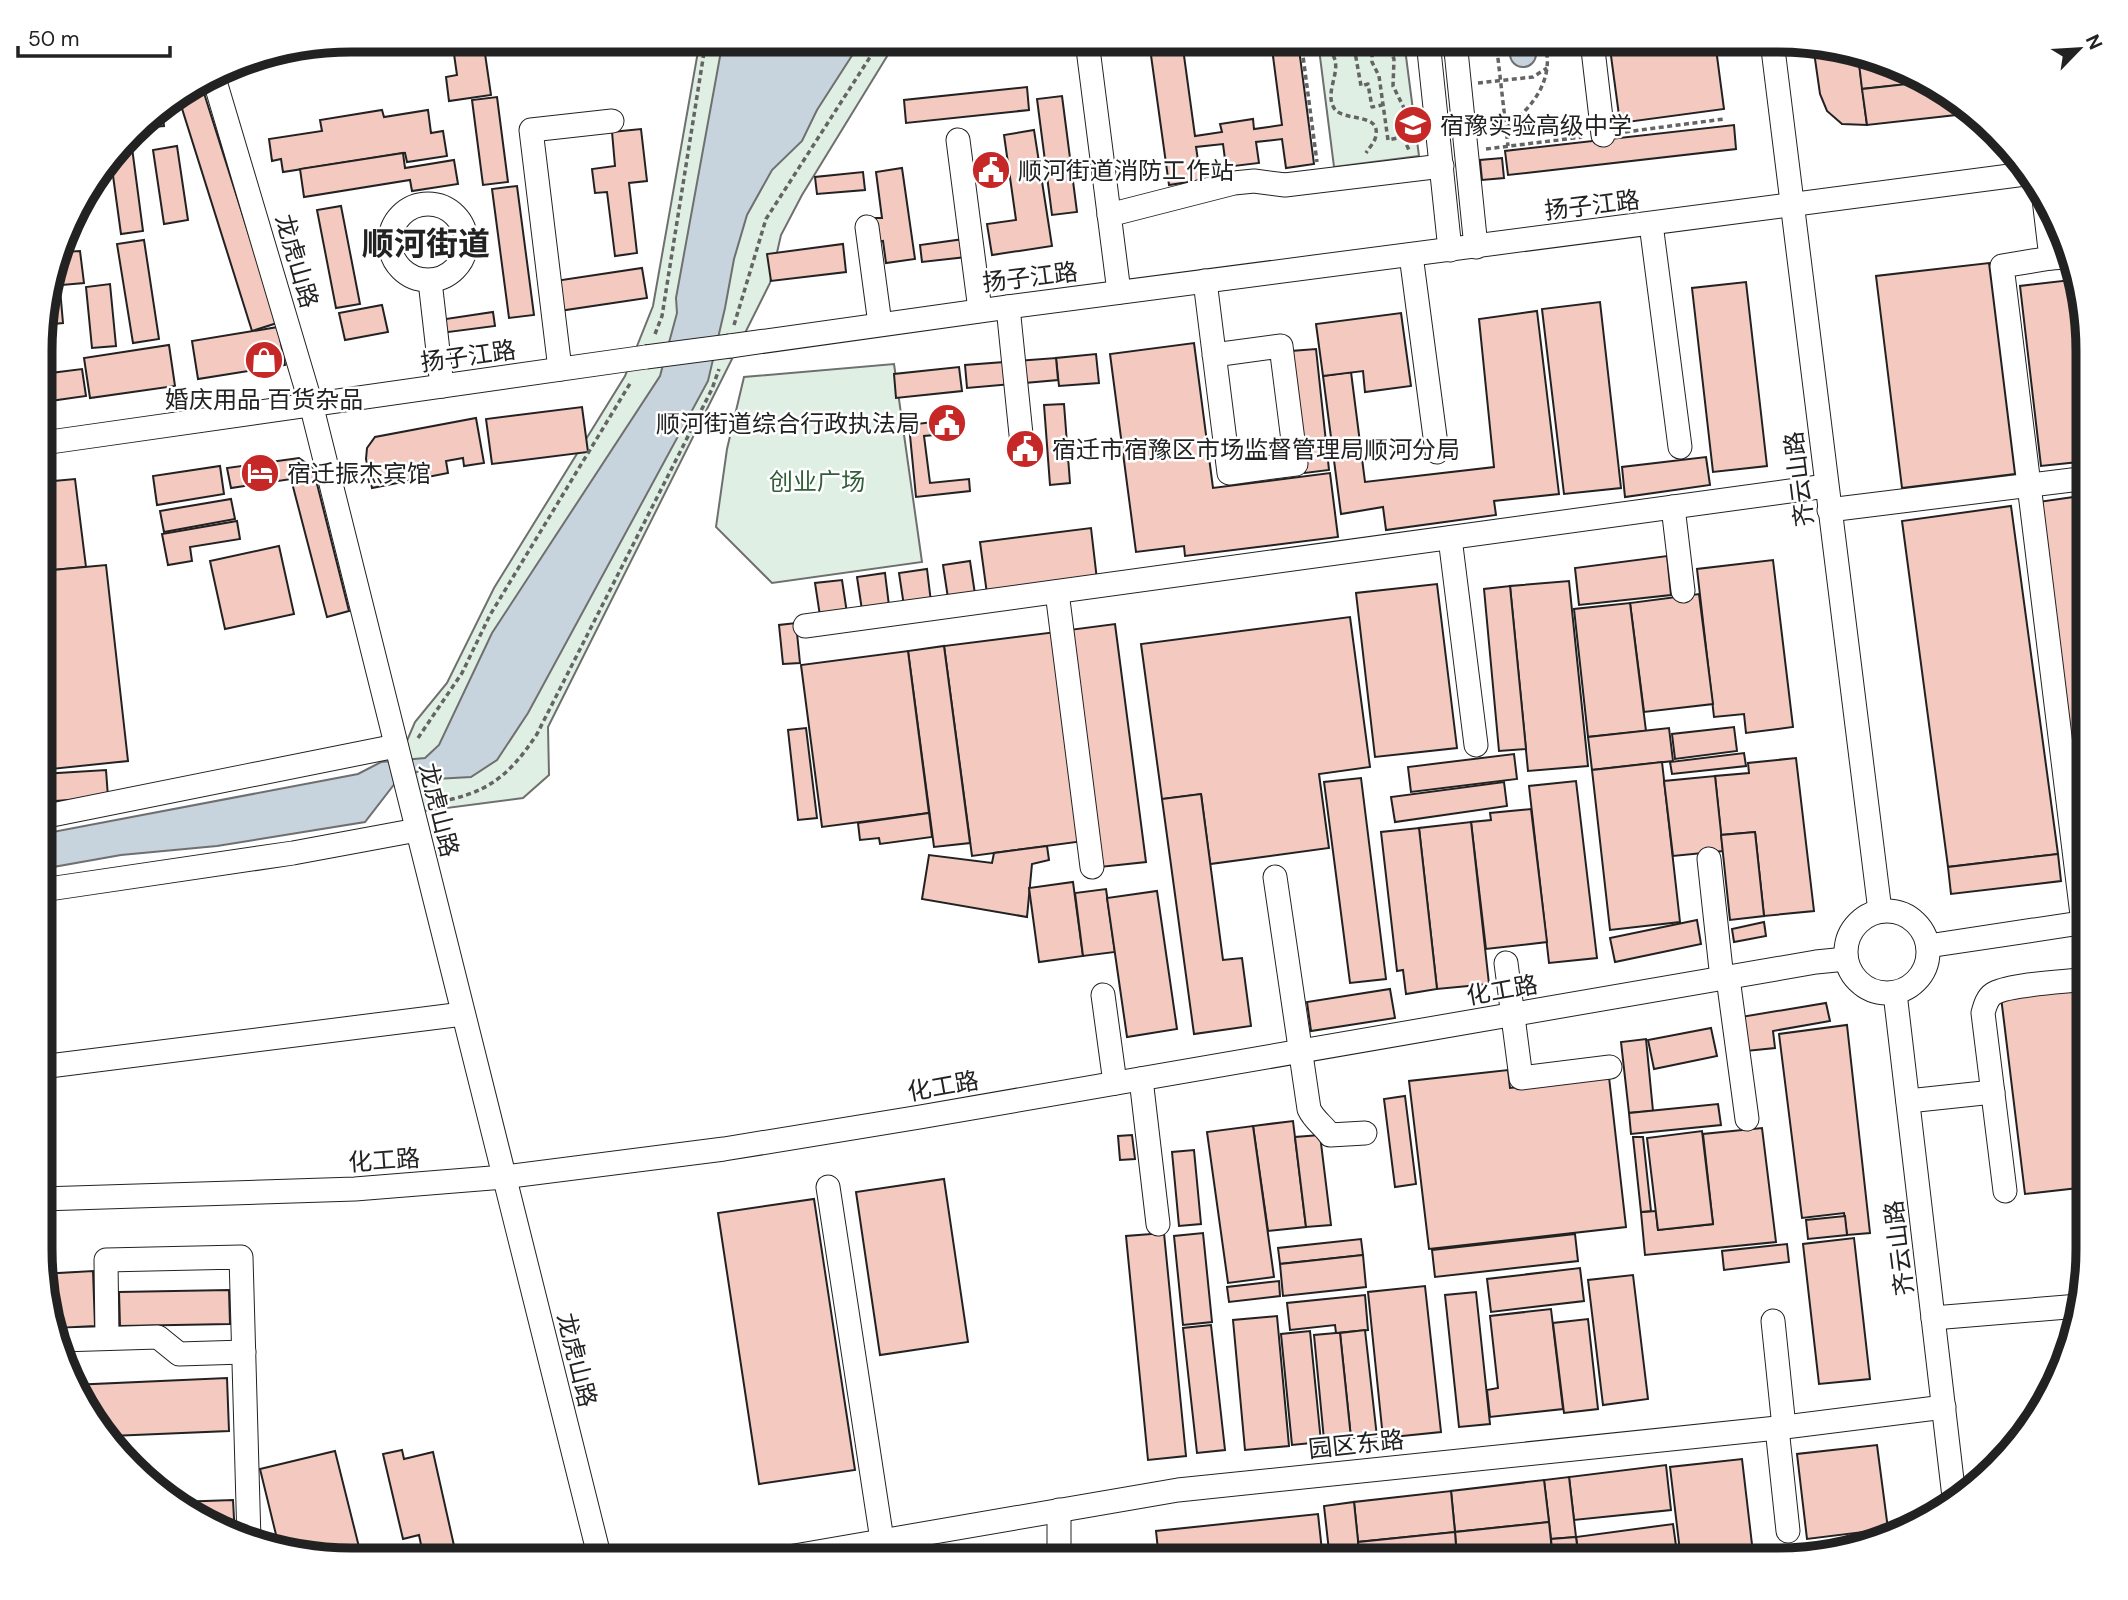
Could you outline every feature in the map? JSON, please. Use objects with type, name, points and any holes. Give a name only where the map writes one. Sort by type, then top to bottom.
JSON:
[{"type":"street","points":[[1088,52],[1119,292]]},
{"type":"street","points":[[1428,52],[1432,167],[1450,250]]},
{"type":"street","points":[[1456,52],[1476,247]]},
{"type":"street","points":[[1593,52],[1603,135]]},
{"type":"street","name":"齐云山路","points":[[1773,52],[1880,911]]},
{"type":"street","name":"龙虎山路","points":[[216,85],[311,404],[597,1548]]},
{"type":"street","points":[[560,369],[531,130],[611,121]]},
{"type":"street","points":[[958,140],[979,310]]},
{"type":"street","points":[[1109,215],[1234,183],[1254,181],[1285,185],[1432,167]]},
{"type":"street","name":"扬子江路","points":[[52,442],[979,310],[2018,175]]},
{"type":"street","points":[[1651,224],[1680,447]]},
{"type":"street","points":[[867,227],[880,324]]},
{"type":"street","points":[[1411,255],[1437,452]]},
{"type":"street","points":[[2059,257],[2003,266],[2028,485],[2076,854]]},
{"type":"street","points":[[430,281],[442,386]]},
{"type":"street","points":[[1205,281],[1214,355],[1229,473],[1296,464],[1281,346],[1214,355]]},
{"type":"street","points":[[1007,307],[1023,454]]},
{"type":"street","points":[[1829,510],[2076,479]]},
{"type":"street","points":[[805,626],[1826,486]]},
{"type":"street","points":[[1673,507],[1683,591]]},
{"type":"street","points":[[1450,538],[1476,746]]},
{"type":"street","points":[[1057,592],[1093,867]]},
{"type":"street","points":[[52,815],[396,746]]},
{"type":"street","points":[[52,889],[293,853],[417,830]]},
{"type":"street","points":[[1709,859],[1747,1119]]},
{"type":"street","points":[[1276,877],[1309,1109],[1314,1119],[1324,1126],[1330,1135],[1365,1133]]},
{"type":"street","points":[[1880,911],[1898,912],[1915,921],[1928,946],[1928,957],[1921,976],[1914,984],[1895,992],[1870,990],[1858,982],[1850,972],[1846,959],[1845,948],[1853,928],[1860,920],[1880,911]]},
{"type":"street","points":[[1928,946],[2076,924]]},
{"type":"street","name":"化工路","points":[[52,1199],[355,1189],[504,1177],[724,1149],[1846,959]]},
{"type":"street","points":[[1506,963],[1521,1078],[1610,1068]]},
{"type":"street","points":[[2005,1191],[1983,1013],[1989,997],[2005,989],[2076,980]]},
{"type":"street","name":"齐云山路","points":[[1895,992],[1953,1490]]},
{"type":"street","points":[[1102,995],[1115,1083]]},
{"type":"street","points":[[52,1066],[463,1014]]},
{"type":"street","points":[[1141,1079],[1158,1224]]},
{"type":"street","points":[[1908,1101],[1993,1092]]},
{"type":"street","points":[[828,1187],[881,1540]]},
{"type":"street","points":[[107,1338],[106,1259],[241,1257],[250,1530]]},
{"type":"street","points":[[1933,1318],[2070,1307]]},
{"type":"street","points":[[1773,1321],[1788,1531]]},
{"type":"street","points":[[67,1340],[158,1337],[179,1354],[244,1352]]},
{"type":"street","name":"园区东路","points":[[837,1548],[1191,1488],[1780,1427],[1944,1407]]},
{"type":"street","points":[[1059,1510],[1059,1548]]},
{"type":"path","points":[[396,746],[416,741],[462,673],[490,615],[646,357],[662,316],[704,52]]},
{"type":"path","points":[[411,806],[457,799],[497,781],[521,758],[537,734],[712,389],[728,347],[766,219],[873,52]]},
{"type":"path","points":[[1302,52],[1319,181]]},
{"type":"path","points":[[1331,52],[1336,61],[1331,102],[1336,112],[1343,116],[1365,118],[1371,121],[1376,130],[1375,140],[1365,160],[1370,175]]},
{"type":"path","points":[[1355,52],[1361,86],[1368,84],[1373,107],[1382,105]]},
{"type":"path","points":[[1375,52],[1372,53],[1373,62],[1379,76],[1388,140],[1403,137]]},
{"type":"path","points":[[1391,52],[1394,59],[1393,86],[1408,116],[1403,137],[1406,145],[1432,167]]},
{"type":"path","points":[[1497,52],[1508,146]]},
{"type":"path","points":[[1506,128],[1527,112],[1532,104],[1547,75],[1547,52]]},
{"type":"path","points":[[1459,85],[1533,77],[1547,68]]},
{"type":"green space","points":[[698,52],[890,52],[802,195],[781,235],[770,283],[548,727],[549,775],[523,798],[424,811],[406,743],[415,722],[447,683],[494,588],[625,376],[653,306]]},
{"type":"green space","points":[[1319,52],[1405,52],[1419,156],[1334,167]]},
{"type":"green space","name":"创业广场","points":[[894,364],[922,562],[772,583],[716,527],[727,449],[744,377]]},
{"type":"shaded area","points":[[721,52],[854,52],[817,110],[802,141],[772,170],[747,215],[734,259],[708,381],[528,713],[497,760],[471,777],[435,779],[421,770],[396,782],[365,822],[217,846],[121,855],[52,867],[52,832],[358,774],[381,762],[425,758],[439,745],[492,633],[660,376],[677,313],[676,298]]},
{"type":"shaded area","points":[[1510,52],[1536,52],[1532,63],[1523,67],[1514,63],[1510,54]]},
{"type":"building","points":[[454,52],[485,52],[491,95],[449,101],[446,77],[457,75]]},
{"type":"building","points":[[1151,52],[1184,52],[1195,136],[1222,132],[1220,124],[1253,119],[1254,129],[1282,125],[1272,52],[1299,52],[1314,164],[1286,168],[1282,139],[1256,142],[1259,163],[1226,167],[1223,144],[1196,147],[1201,180],[1169,185]]},
{"type":"building","points":[[1610,52],[1716,52],[1724,109],[1620,123]]},
{"type":"building","points":[[1814,55],[1859,64],[1867,125],[1842,124],[1827,111],[1820,94]]},
{"type":"building","points":[[1859,64],[1911,84],[1862,89]]},
{"type":"building","points":[[1910,84],[1960,115],[1867,125],[1862,89]]},
{"type":"building","points":[[1027,87],[1029,110],[906,123],[904,100]]},
{"type":"building","points":[[204,92],[277,323],[252,331],[181,106]]},
{"type":"building","points":[[1062,96],[1077,212],[1052,215],[1037,99]]},
{"type":"building","points":[[497,97],[508,182],[483,185],[472,100]]},
{"type":"building","points":[[382,110],[384,117],[428,110],[431,133],[443,131],[447,156],[407,162],[405,153],[283,172],[281,159],[272,161],[269,139],[322,131],[320,120]]},
{"type":"building","points":[[163,119],[164,126],[154,127]]},
{"type":"building","points":[[1734,125],[1736,149],[1508,175],[1505,151]]},
{"type":"building","points":[[641,129],[647,181],[629,183],[637,253],[615,256],[607,192],[595,193],[592,169],[615,166],[612,132]]},
{"type":"building","points":[[1034,130],[1052,246],[992,255],[987,224],[1016,220],[1004,135]]},
{"type":"building","points":[[177,146],[188,220],[164,224],[153,150]]},
{"type":"building","points":[[132,148],[143,231],[121,234],[112,171]]},
{"type":"building","points":[[403,153],[405,168],[454,160],[458,184],[412,191],[410,180],[304,197],[300,169]]},
{"type":"building","points":[[1502,158],[1504,178],[1482,180],[1480,160]]},
{"type":"building","points":[[902,168],[915,259],[886,263],[883,241],[877,242],[874,224],[876,218],[882,218],[876,172]]},
{"type":"building","points":[[863,172],[865,190],[817,194],[815,177]]},
{"type":"building","points":[[517,186],[534,315],[509,318],[492,189]]},
{"type":"building","points":[[341,206],[360,304],[336,308],[317,210]]},
{"type":"building","points":[[964,239],[966,257],[922,262],[920,245]]},
{"type":"building","points":[[144,240],[159,339],[133,343],[117,244]]},
{"type":"building","points":[[843,244],[846,272],[771,281],[767,254]]},
{"type":"building","points":[[80,251],[84,283],[62,285],[69,252]]},
{"type":"building","points":[[1989,263],[2015,474],[1902,488],[1876,276]]},
{"type":"building","points":[[642,268],[647,298],[559,311],[555,281]]},
{"type":"building","points":[[2067,281],[2075,332],[2076,462],[2041,466],[2020,286]]},
{"type":"building","points":[[1746,282],[1767,466],[1713,472],[1692,288]]},
{"type":"building","points":[[110,284],[116,346],[92,348],[86,287]]},
{"type":"building","points":[[59,289],[63,323],[54,324],[55,312]]},
{"type":"building","points":[[1600,302],[1621,488],[1564,494],[1542,309]]},
{"type":"building","points":[[382,305],[388,332],[345,340],[339,313]]},
{"type":"building","points":[[1537,311],[1559,494],[1494,501],[1496,515],[1386,530],[1383,507],[1341,514],[1323,376],[1351,372],[1365,482],[1494,467],[1479,319]]},
{"type":"building","points":[[493,312],[495,326],[441,333],[439,320]]},
{"type":"building","points":[[1401,313],[1411,386],[1365,392],[1363,371],[1323,376],[1316,324]]},
{"type":"building","points":[[278,327],[285,365],[198,379],[192,341]]},
{"type":"building","points":[[1194,343],[1213,488],[1330,473],[1338,537],[1185,556],[1184,546],[1136,552],[1110,354]]},
{"type":"building","points":[[169,345],[175,386],[90,398],[84,358]]},
{"type":"building","points":[[1316,349],[1329,470],[1305,473],[1291,351]]},
{"type":"building","points":[[1096,354],[1099,383],[1059,386],[1056,358]]},
{"type":"building","points":[[1056,358],[1058,380],[967,388],[965,365]]},
{"type":"building","points":[[959,367],[962,391],[896,398],[894,374]]},
{"type":"building","points":[[82,369],[86,396],[52,401],[52,373]]},
{"type":"building","points":[[1064,404],[1070,483],[1050,485],[1044,405]]},
{"type":"building","points":[[582,407],[588,452],[492,464],[486,419]]},
{"type":"building","points":[[476,418],[484,463],[464,466],[463,458],[446,461],[448,473],[372,488],[366,459],[367,448],[375,437]]},
{"type":"building","points":[[956,419],[957,433],[924,436],[930,483],[969,479],[970,491],[916,497],[909,425]]},
{"type":"building","points":[[1706,457],[1710,485],[1625,497],[1622,467]]},
{"type":"building","points":[[299,458],[313,468],[349,611],[327,617],[291,479],[231,488],[227,468]]},
{"type":"building","points":[[220,466],[224,494],[157,505],[153,476]]},
{"type":"building","points":[[75,479],[86,567],[52,570],[52,481]]},
{"type":"building","points":[[2076,497],[2076,796],[2038,502]]},
{"type":"building","points":[[231,499],[235,519],[164,532],[160,511]]},
{"type":"building","points":[[2011,506],[2058,854],[1948,867],[1902,521]]},
{"type":"building","points":[[237,521],[240,539],[190,547],[192,561],[168,565],[162,534]]},
{"type":"building","points":[[1091,528],[1097,580],[987,594],[980,542]]},
{"type":"building","points":[[279,546],[294,614],[225,629],[210,561]]},
{"type":"building","points":[[1667,556],[1671,595],[1579,605],[1575,568]]},
{"type":"building","points":[[1773,560],[1793,727],[1746,733],[1744,714],[1714,717],[1697,569]]},
{"type":"building","points":[[970,561],[975,594],[948,598],[943,565]]},
{"type":"building","points":[[106,565],[128,761],[52,769],[52,570]]},
{"type":"building","points":[[927,569],[931,602],[904,606],[899,573]]},
{"type":"building","points":[[885,573],[889,606],[862,610],[857,577]]},
{"type":"building","points":[[842,580],[847,613],[820,616],[815,583]]},
{"type":"building","points":[[1569,581],[1588,766],[1528,771],[1510,586]]},
{"type":"building","points":[[1437,584],[1457,748],[1375,757],[1356,593]]},
{"type":"building","points":[[1510,586],[1526,749],[1499,751],[1484,589]]},
{"type":"building","points":[[1699,594],[1713,704],[1644,712],[1630,603]]},
{"type":"building","points":[[1630,603],[1646,731],[1588,737],[1574,609]]},
{"type":"building","points":[[1350,617],[1370,767],[1319,774],[1329,848],[1210,864],[1201,794],[1162,799],[1141,644]]},
{"type":"building","points":[[796,623],[800,663],[783,664],[779,625]]},
{"type":"building","points":[[1115,624],[1146,862],[1100,867],[1069,630]]},
{"type":"building","points":[[1056,632],[1084,841],[972,856],[944,646]]},
{"type":"building","points":[[944,646],[970,843],[934,847],[908,651]]},
{"type":"building","points":[[908,651],[929,813],[822,827],[801,665]]},
{"type":"building","points":[[1734,727],[1737,751],[1675,759],[1672,734]]},
{"type":"building","points":[[806,728],[817,818],[798,820],[788,730]]},
{"type":"building","points":[[1669,728],[1673,761],[1592,770],[1588,737]]},
{"type":"building","points":[[1744,753],[1746,766],[1672,774],[1670,762]]},
{"type":"building","points":[[1514,754],[1517,779],[1411,792],[1408,767]]},
{"type":"building","points":[[1796,758],[1814,911],[1764,916],[1755,832],[1721,835],[1715,776],[1749,773],[1748,763]]},
{"type":"building","points":[[1662,762],[1680,922],[1610,930],[1592,770]]},
{"type":"building","points":[[106,770],[108,797],[52,801],[52,773]]},
{"type":"building","points":[[1715,776],[1723,851],[1673,856],[1664,781]]},
{"type":"building","points":[[1361,778],[1386,979],[1350,983],[1324,782]]},
{"type":"building","points":[[1576,781],[1597,958],[1549,963],[1529,786]]},
{"type":"building","points":[[1504,782],[1507,806],[1395,822],[1391,797]]},
{"type":"building","points":[[1201,794],[1223,960],[1242,958],[1251,1026],[1194,1034],[1162,799]]},
{"type":"building","points":[[1531,809],[1547,942],[1486,949],[1471,822],[1491,820],[1490,813]]},
{"type":"building","points":[[929,813],[932,837],[880,844],[879,838],[860,840],[858,823]]},
{"type":"building","points":[[1471,822],[1489,984],[1437,989],[1419,828]]},
{"type":"building","points":[[1419,828],[1437,989],[1406,994],[1403,970],[1397,971],[1381,832]]},
{"type":"building","points":[[1755,832],[1764,916],[1730,920],[1721,835]]},
{"type":"building","points":[[1047,846],[1049,860],[1032,864],[1027,917],[922,899],[929,855],[992,863],[994,853]]},
{"type":"building","points":[[2058,854],[2061,881],[1951,894],[1948,867]]},
{"type":"building","points":[[1073,882],[1083,956],[1039,962],[1029,888]]},
{"type":"building","points":[[1106,889],[1115,952],[1083,956],[1075,893]]},
{"type":"building","points":[[1157,891],[1177,1029],[1127,1037],[1107,898]]},
{"type":"building","points":[[1697,920],[1701,944],[1615,962],[1610,938]]},
{"type":"building","points":[[1764,922],[1766,936],[1734,942],[1732,929]]},
{"type":"building","points":[[2076,988],[2076,1188],[2025,1194],[2001,997]]},
{"type":"building","points":[[1390,989],[1395,1018],[1311,1031],[1307,1002]]},
{"type":"building","points":[[1826,1003],[1830,1021],[1773,1031],[1775,1048],[1746,1051],[1741,1017]]},
{"type":"building","points":[[1847,1025],[1870,1233],[1847,1235],[1844,1213],[1802,1218],[1779,1034]]},
{"type":"building","points":[[1711,1028],[1717,1056],[1654,1069],[1648,1040]]},
{"type":"building","points":[[1646,1039],[1653,1111],[1629,1113],[1621,1042]]},
{"type":"building","points":[[1508,1070],[1510,1088],[1609,1077],[1626,1227],[1429,1249],[1409,1081]]},
{"type":"building","points":[[1405,1096],[1416,1184],[1395,1187],[1384,1099]]},
{"type":"building","points":[[1718,1104],[1721,1125],[1631,1134],[1629,1113]]},
{"type":"building","points":[[1293,1121],[1306,1227],[1268,1231],[1253,1126]]},
{"type":"building","points":[[1253,1126],[1274,1277],[1228,1283],[1207,1132]]},
{"type":"building","points":[[1762,1128],[1776,1242],[1645,1255],[1641,1212],[1656,1211],[1658,1230],[1713,1224],[1703,1134]]},
{"type":"building","points":[[1702,1131],[1713,1224],[1658,1230],[1647,1138]]},
{"type":"building","points":[[1132,1135],[1135,1159],[1120,1160],[1118,1136]]},
{"type":"building","points":[[1320,1135],[1331,1225],[1306,1227],[1295,1137]]},
{"type":"building","points":[[1633,1137],[1643,1137],[1651,1211],[1641,1212]]},
{"type":"building","points":[[1194,1150],[1201,1224],[1179,1226],[1172,1152]]},
{"type":"building","points":[[944,1179],[968,1342],[880,1355],[856,1192]]},
{"type":"building","points":[[814,1199],[855,1470],[759,1484],[718,1213]]},
{"type":"building","points":[[1845,1216],[1847,1235],[1808,1239],[1806,1220]]},
{"type":"building","points":[[1164,1233],[1186,1456],[1148,1460],[1126,1236]]},
{"type":"building","points":[[1203,1233],[1212,1322],[1183,1325],[1174,1236]]},
{"type":"building","points":[[1575,1234],[1578,1261],[1435,1277],[1432,1250]]},
{"type":"building","points":[[1854,1238],[1870,1379],[1819,1384],[1803,1244]]},
{"type":"building","points":[[1361,1239],[1363,1255],[1280,1264],[1278,1248]]},
{"type":"building","points":[[1787,1244],[1789,1262],[1724,1270],[1722,1251]]},
{"type":"building","points":[[1363,1255],[1366,1287],[1283,1296],[1280,1264]]},
{"type":"building","points":[[1580,1268],[1584,1301],[1491,1312],[1487,1279]]},
{"type":"building","points":[[93,1271],[95,1326],[63,1328],[54,1273]]},
{"type":"building","points":[[1633,1275],[1648,1399],[1603,1405],[1588,1280]]},
{"type":"building","points":[[1279,1281],[1280,1296],[1229,1302],[1227,1287]]},
{"type":"building","points":[[1425,1286],[1441,1432],[1383,1438],[1368,1292]]},
{"type":"building","points":[[229,1290],[230,1324],[120,1326],[119,1292]]},
{"type":"building","points":[[1476,1292],[1490,1424],[1459,1427],[1445,1295]]},
{"type":"building","points":[[1365,1295],[1368,1330],[1336,1333],[1335,1325],[1290,1330],[1287,1303]]},
{"type":"building","points":[[1551,1309],[1563,1409],[1490,1417],[1487,1390],[1498,1388],[1490,1316]]},
{"type":"building","points":[[1277,1316],[1289,1446],[1245,1450],[1233,1320]]},
{"type":"building","points":[[1588,1319],[1598,1409],[1564,1413],[1553,1323]]},
{"type":"building","points":[[1211,1325],[1225,1450],[1197,1453],[1183,1328]]},
{"type":"building","points":[[1365,1330],[1377,1437],[1351,1438],[1340,1333]]},
{"type":"building","points":[[1310,1331],[1321,1442],[1292,1445],[1281,1334]]},
{"type":"building","points":[[1340,1333],[1351,1438],[1324,1440],[1314,1335]]},
{"type":"building","points":[[227,1378],[229,1431],[118,1436],[85,1384]]},
{"type":"building","points":[[1877,1445],[1888,1526],[1877,1530],[1807,1539],[1797,1454]]},
{"type":"building","points":[[402,1450],[404,1459],[433,1452],[455,1548],[422,1548],[419,1535],[403,1539],[383,1454]]},
{"type":"building","points":[[335,1451],[359,1548],[312,1545],[277,1538],[260,1469]]},
{"type":"building","points":[[1742,1459],[1752,1548],[1680,1548],[1670,1467]]},
{"type":"building","points":[[1666,1465],[1671,1510],[1574,1520],[1569,1477]]},
{"type":"building","points":[[1569,1477],[1576,1537],[1551,1539],[1544,1480]]},
{"type":"building","points":[[1544,1480],[1549,1522],[1455,1532],[1451,1491]]},
{"type":"building","points":[[1451,1491],[1455,1532],[1358,1542],[1354,1502]]},
{"type":"building","points":[[233,1500],[234,1524],[219,1517],[193,1501]]},
{"type":"building","points":[[1354,1502],[1359,1548],[1329,1548],[1324,1506]]},
{"type":"building","points":[[1318,1514],[1322,1548],[1158,1548],[1156,1531]]},
{"type":"building","points":[[1549,1522],[1552,1548],[1456,1548],[1455,1532]]},
{"type":"building","points":[[1673,1524],[1676,1548],[1577,1548],[1576,1537]]},
{"type":"building","points":[[1455,1532],[1456,1548],[1359,1548],[1358,1542]]},
{"type":"building","points":[[1576,1537],[1577,1548],[1552,1548],[1551,1539]]},
{"type":"place","name":"宿豫实验高级中学","points":[[1413,125]]},
{"type":"place","name":"顺河街道消防工作站","points":[[991,170]]},
{"type":"place","name":"婚庆用品 百货杂品","points":[[264,360]]},
{"type":"place","name":"顺河街道综合行政执法局","points":[[947,423]]},
{"type":"place","name":"宿迁市宿豫区市场监督管理局顺河分局","points":[[1025,449]]},
{"type":"place","name":"宿迁振杰宾馆","points":[[260,473]]},
{"type":"district","name":"顺河街道","points":[[426,244]]}]
